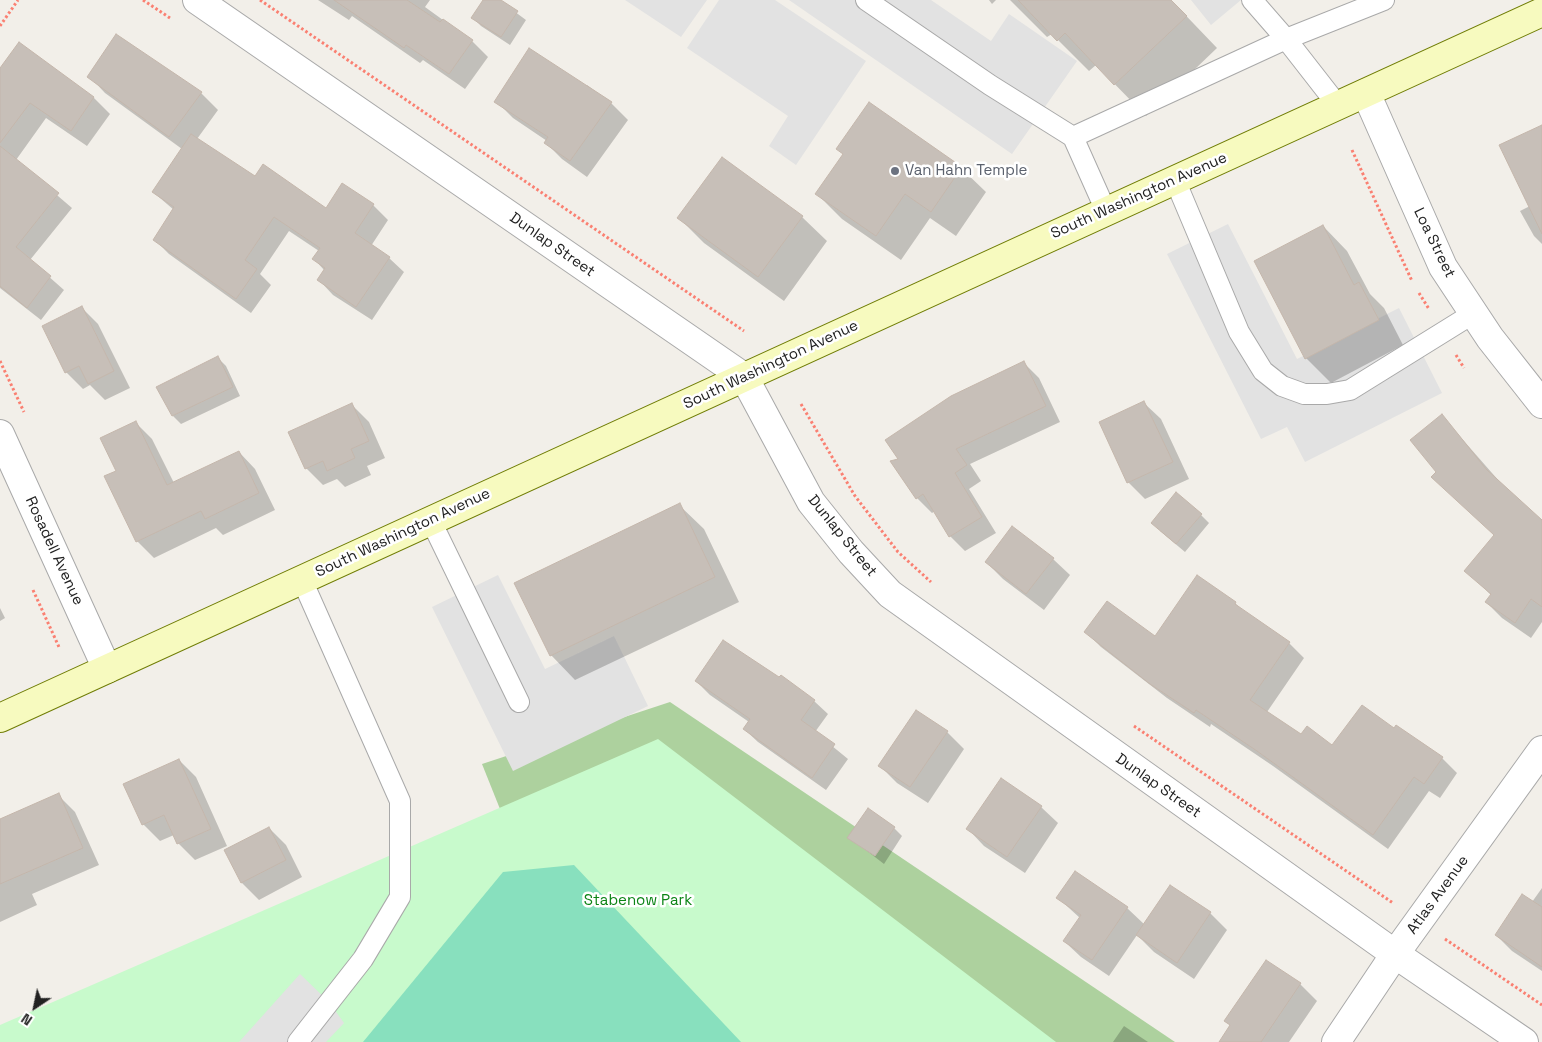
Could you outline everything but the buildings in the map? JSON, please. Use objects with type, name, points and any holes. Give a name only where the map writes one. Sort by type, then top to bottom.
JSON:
[{"type":"street","name":"Dunlap Street","points":[[197,0],[744,377],[812,502],[851,552],[890,594],[1395,954],[1524,1042]]},
{"type":"street","name":"South Washington Avenue","points":[[0,718],[1106,211],[1339,107],[1542,12]]},
{"type":"street","name":"Loa Street","points":[[1366,93],[1443,267],[1490,338],[1542,404]]},
{"type":"street","name":"Rosadell Avenue","points":[[0,434],[107,669]]},
{"type":"street","name":"Atlas Avenue","points":[[1336,1042],[1395,954],[1542,750]]},
{"type":"lane","points":[[866,0],[990,85],[1073,137],[1106,211]]},
{"type":"lane","points":[[1252,0],[1286,39],[1339,107]]},
{"type":"lane","points":[[1073,137],[1286,39],[1384,0]]},
{"type":"lane","points":[[1175,180],[1238,332],[1263,371],[1282,386],[1304,394],[1327,394],[1350,390],[1474,314]]},
{"type":"lane","points":[[431,521],[519,702]]},
{"type":"lane","points":[[298,1042],[363,959],[400,896],[400,801],[302,580]]},
{"type":"path","points":[[0,26],[18,0]]},
{"type":"path","points":[[260,0],[744,331]]},
{"type":"path","points":[[801,404],[855,496],[898,552],[935,584]]},
{"type":"path","points":[[1127,721],[1542,1005]]},
{"type":"green space","points":[[670,702],[1175,1042],[937,1042],[510,834],[482,764]]},
{"type":"green space","name":"Stabenow Park","points":[[658,739],[1056,1042],[0,1042],[0,1025]]},
{"type":"green space","points":[[574,865],[741,1042],[363,1042],[503,872]]},
{"type":"shaded area","points":[[625,0],[707,0],[681,37]]},
{"type":"shaded area","points":[[719,0],[775,0],[866,61],[796,165],[769,146],[788,116],[687,48]]},
{"type":"shaded area","points":[[789,0],[931,0],[991,41],[1009,14],[1077,61],[1012,154]]},
{"type":"shaded area","points":[[1191,0],[1241,0],[1211,25]]},
{"type":"shaded area","points":[[1228,224],[1297,359],[1399,308],[1442,393],[1305,462],[1287,427],[1261,439],[1167,254]]},
{"type":"shaded area","points":[[498,575],[545,669],[614,636],[648,706],[513,771],[432,607]]},
{"type":"shaded area","points":[[300,974],[329,1002],[344,1023],[326,1042],[239,1042]]},
{"type":"place","name":"Van Hahn Temple","points":[[895,171]]}]
